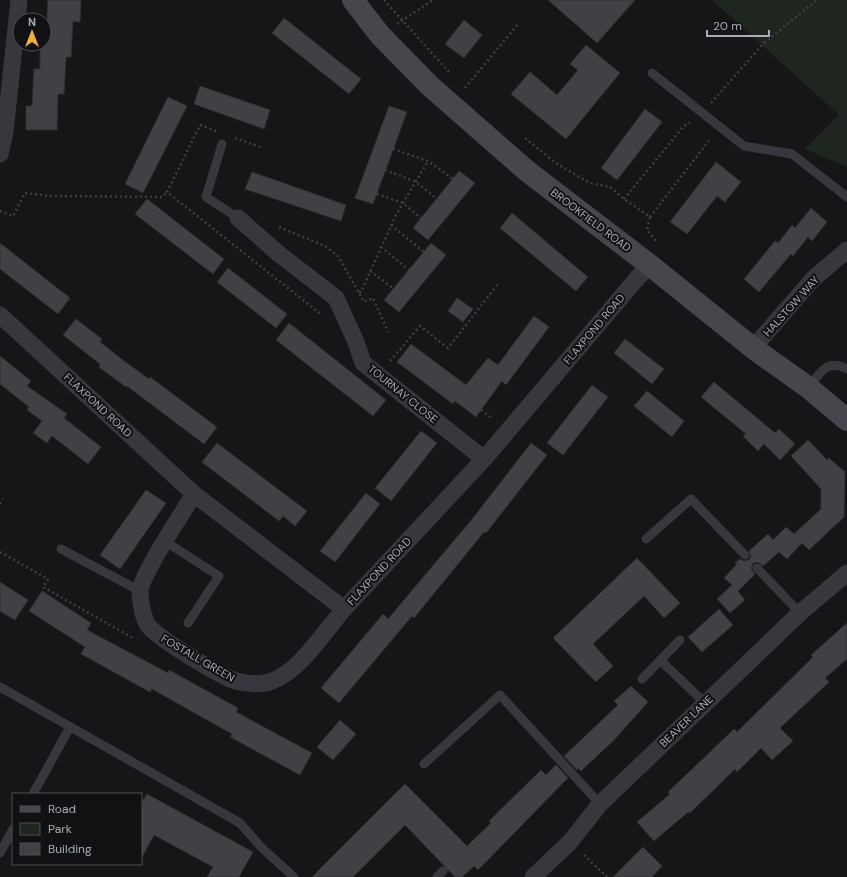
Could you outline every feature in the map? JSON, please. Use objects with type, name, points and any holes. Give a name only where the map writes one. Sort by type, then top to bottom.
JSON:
[{"type":"main road","name":"BROOKFIELD ROAD","points":[[353,0],[380,35],[451,106],[527,171],[651,266],[754,348],[809,388],[847,420]]},
{"type":"street","points":[[0,154],[5,132],[19,0]]},
{"type":"street","name":"TOURNAY CLOSE","points":[[238,218],[279,254],[336,298],[363,363],[484,459]]},
{"type":"street","name":"HALSTOW WAY","points":[[754,348],[813,279],[845,256]]},
{"type":"street","name":"FLAXPOND ROAD","points":[[0,315],[194,494],[344,609],[484,459],[639,276],[651,266]]},
{"type":"street","points":[[140,591],[145,576],[194,494]]},
{"type":"street","name":"BEAVER LANE","points":[[533,877],[570,842],[600,804],[800,613],[847,573]]},
{"type":"street","name":"FOSTALL GREEN","points":[[140,591],[147,624],[154,632],[168,643],[234,681],[252,684],[271,682],[293,669],[344,609]]},
{"type":"lane","points":[[652,73],[744,146],[792,154],[847,197]]},
{"type":"lane","points":[[222,144],[206,197],[238,218]]},
{"type":"lane","points":[[809,388],[822,370],[826,367],[839,366],[847,369]]},
{"type":"lane","points":[[646,539],[691,499],[745,555]]},
{"type":"lane","points":[[166,542],[219,576],[188,623]]},
{"type":"lane","points":[[61,548],[140,591]]},
{"type":"lane","points":[[757,568],[800,613]]},
{"type":"lane","points":[[642,679],[680,640]]},
{"type":"lane","points":[[660,660],[705,703]]},
{"type":"lane","points":[[0,687],[240,823],[262,848],[294,877]]},
{"type":"lane","points":[[424,764],[500,695],[600,804]]},
{"type":"lane","points":[[34,793],[70,727]]},
{"type":"lane","points":[[0,853],[12,831]]},
{"type":"path","points":[[384,0],[454,77]]},
{"type":"path","points":[[380,35],[433,0]]},
{"type":"path","points":[[624,199],[683,127],[702,113],[764,42],[817,0]]},
{"type":"path","points":[[464,89],[518,24]]},
{"type":"path","points":[[459,83],[471,94]]},
{"type":"path","points":[[656,242],[647,230],[650,217],[720,127]]},
{"type":"path","points":[[520,134],[557,164],[590,183],[610,187],[650,217]]},
{"type":"path","points":[[393,149],[428,161],[453,179]]},
{"type":"path","points":[[336,298],[361,292],[391,225],[428,161]]},
{"type":"path","points":[[385,170],[416,182],[437,199]]},
{"type":"path","points":[[0,211],[13,216],[25,193],[50,196],[162,197],[167,192]]},
{"type":"path","points":[[377,194],[403,203],[421,218]]},
{"type":"path","points":[[391,225],[424,252]]},
{"type":"path","points":[[276,226],[325,246],[338,256],[364,302],[373,298],[388,332]]},
{"type":"path","points":[[381,247],[409,270]]},
{"type":"path","points":[[370,271],[394,289]]},
{"type":"path","points":[[378,375],[420,326],[448,348],[498,284]]},
{"type":"path","points":[[0,504],[3,498]]},
{"type":"path","points":[[0,552],[48,579],[43,587],[135,639],[154,632]]},
{"type":"path","points":[[570,842],[607,877]]},
{"type":"green space","points":[[712,0],[847,0],[847,167],[805,149],[839,115]]},
{"type":"building","points":[[48,0],[81,0],[80,22],[73,21],[71,57],[66,57],[64,94],[58,94],[57,130],[26,130],[26,106],[32,106],[34,69],[40,69],[40,52],[52,52],[52,12],[47,12]]},
{"type":"building","points":[[548,0],[635,0],[597,43]]},
{"type":"building","points":[[284,18],[361,79],[349,94],[272,33]]},
{"type":"building","points":[[464,20],[482,35],[464,58],[445,44]]},
{"type":"building","points":[[586,45],[620,73],[566,139],[511,94],[530,72],[557,95],[578,70],[570,64]]},
{"type":"building","points":[[200,86],[270,110],[264,129],[194,104]]},
{"type":"building","points":[[168,97],[187,106],[143,193],[125,184]]},
{"type":"building","points":[[389,106],[407,112],[373,204],[355,198]]},
{"type":"building","points":[[645,109],[662,122],[617,180],[601,168]]},
{"type":"building","points":[[716,162],[741,182],[725,202],[717,196],[687,234],[670,222]]},
{"type":"building","points":[[459,171],[475,183],[428,240],[413,228]]},
{"type":"building","points":[[252,172],[346,205],[341,221],[245,189]]},
{"type":"building","points":[[147,199],[224,259],[213,274],[135,214]]},
{"type":"building","points":[[811,208],[827,222],[812,241],[808,237],[793,256],[791,254],[759,292],[744,279],[775,241],[778,243],[792,225],[795,228]]},
{"type":"building","points":[[512,213],[588,277],[576,291],[500,228]]},
{"type":"building","points":[[0,243],[70,298],[58,314],[0,269]]},
{"type":"building","points":[[431,243],[446,255],[399,312],[384,300]]},
{"type":"building","points":[[228,268],[287,314],[276,328],[217,282]]},
{"type":"building","points":[[457,298],[473,309],[463,322],[448,311]]},
{"type":"building","points":[[534,316],[549,327],[506,385],[502,381],[476,417],[455,401],[453,404],[397,362],[411,344],[466,385],[488,358],[498,365]]},
{"type":"building","points":[[76,319],[102,339],[100,342],[124,361],[149,379],[150,377],[217,427],[204,444],[127,386],[126,387],[99,367],[100,364],[63,335]]},
{"type":"building","points":[[289,323],[386,400],[373,416],[276,340]]},
{"type":"building","points":[[625,339],[664,369],[652,384],[614,353]]},
{"type":"building","points":[[0,356],[31,381],[27,386],[67,414],[64,418],[101,447],[88,464],[52,436],[47,443],[33,433],[42,421],[27,410],[29,407],[0,384]]},
{"type":"building","points":[[714,382],[775,433],[779,429],[795,444],[780,460],[764,444],[758,451],[743,436],[746,434],[701,397]]},
{"type":"building","points":[[592,385],[608,397],[563,455],[547,443]]},
{"type":"building","points":[[647,391],[684,421],[672,437],[634,406]]},
{"type":"building","points":[[421,431],[437,443],[391,501],[375,488]]},
{"type":"building","points":[[808,440],[827,460],[829,458],[845,472],[844,517],[809,550],[802,543],[787,559],[779,552],[763,566],[758,562],[753,563],[751,569],[755,574],[738,591],[745,600],[730,613],[717,599],[732,585],[724,578],[737,564],[735,563],[740,559],[744,561],[749,560],[751,556],[749,551],[768,534],[773,540],[786,527],[794,534],[821,509],[821,489],[791,456]]},
{"type":"building","points":[[217,443],[307,511],[295,526],[283,516],[279,521],[202,462]]},
{"type":"building","points":[[531,443],[547,455],[486,533],[484,532],[414,618],[412,616],[339,703],[321,688],[383,614],[388,619],[473,518]]},
{"type":"building","points":[[146,490],[166,503],[120,569],[100,555]]},
{"type":"building","points":[[366,493],[380,504],[335,562],[320,551]]},
{"type":"building","points":[[637,558],[680,603],[664,618],[644,596],[593,644],[613,666],[596,682],[553,638]]},
{"type":"building","points":[[0,582],[28,600],[15,620],[0,611]]},
{"type":"building","points":[[42,591],[91,623],[87,630],[168,673],[169,670],[238,708],[236,712],[312,753],[300,775],[230,737],[232,734],[152,689],[150,692],[81,654],[85,647],[29,611]]},
{"type":"building","points":[[719,609],[733,625],[702,652],[688,637]]},
{"type":"building","points":[[847,623],[847,659],[825,678],[829,682],[780,728],[793,741],[772,760],[761,748],[737,772],[735,769],[690,813],[688,812],[654,841],[637,822],[670,794],[668,792],[734,729],[737,732],[813,657],[811,655]]},
{"type":"building","points":[[631,686],[648,702],[614,740],[581,771],[578,768],[577,770],[564,756],[618,705],[614,701]]},
{"type":"building","points":[[340,720],[356,734],[333,760],[317,747]]},
{"type":"building","points":[[556,765],[568,778],[478,870],[474,866],[462,877],[455,877],[405,825],[353,877],[312,877],[405,784],[467,846],[491,823],[489,821],[541,770],[546,775]]},
{"type":"building","points":[[147,794],[253,852],[239,877],[207,877],[213,867],[154,835],[142,857],[142,802]]},
{"type":"building","points":[[643,847],[662,866],[652,877],[613,877]]}]
